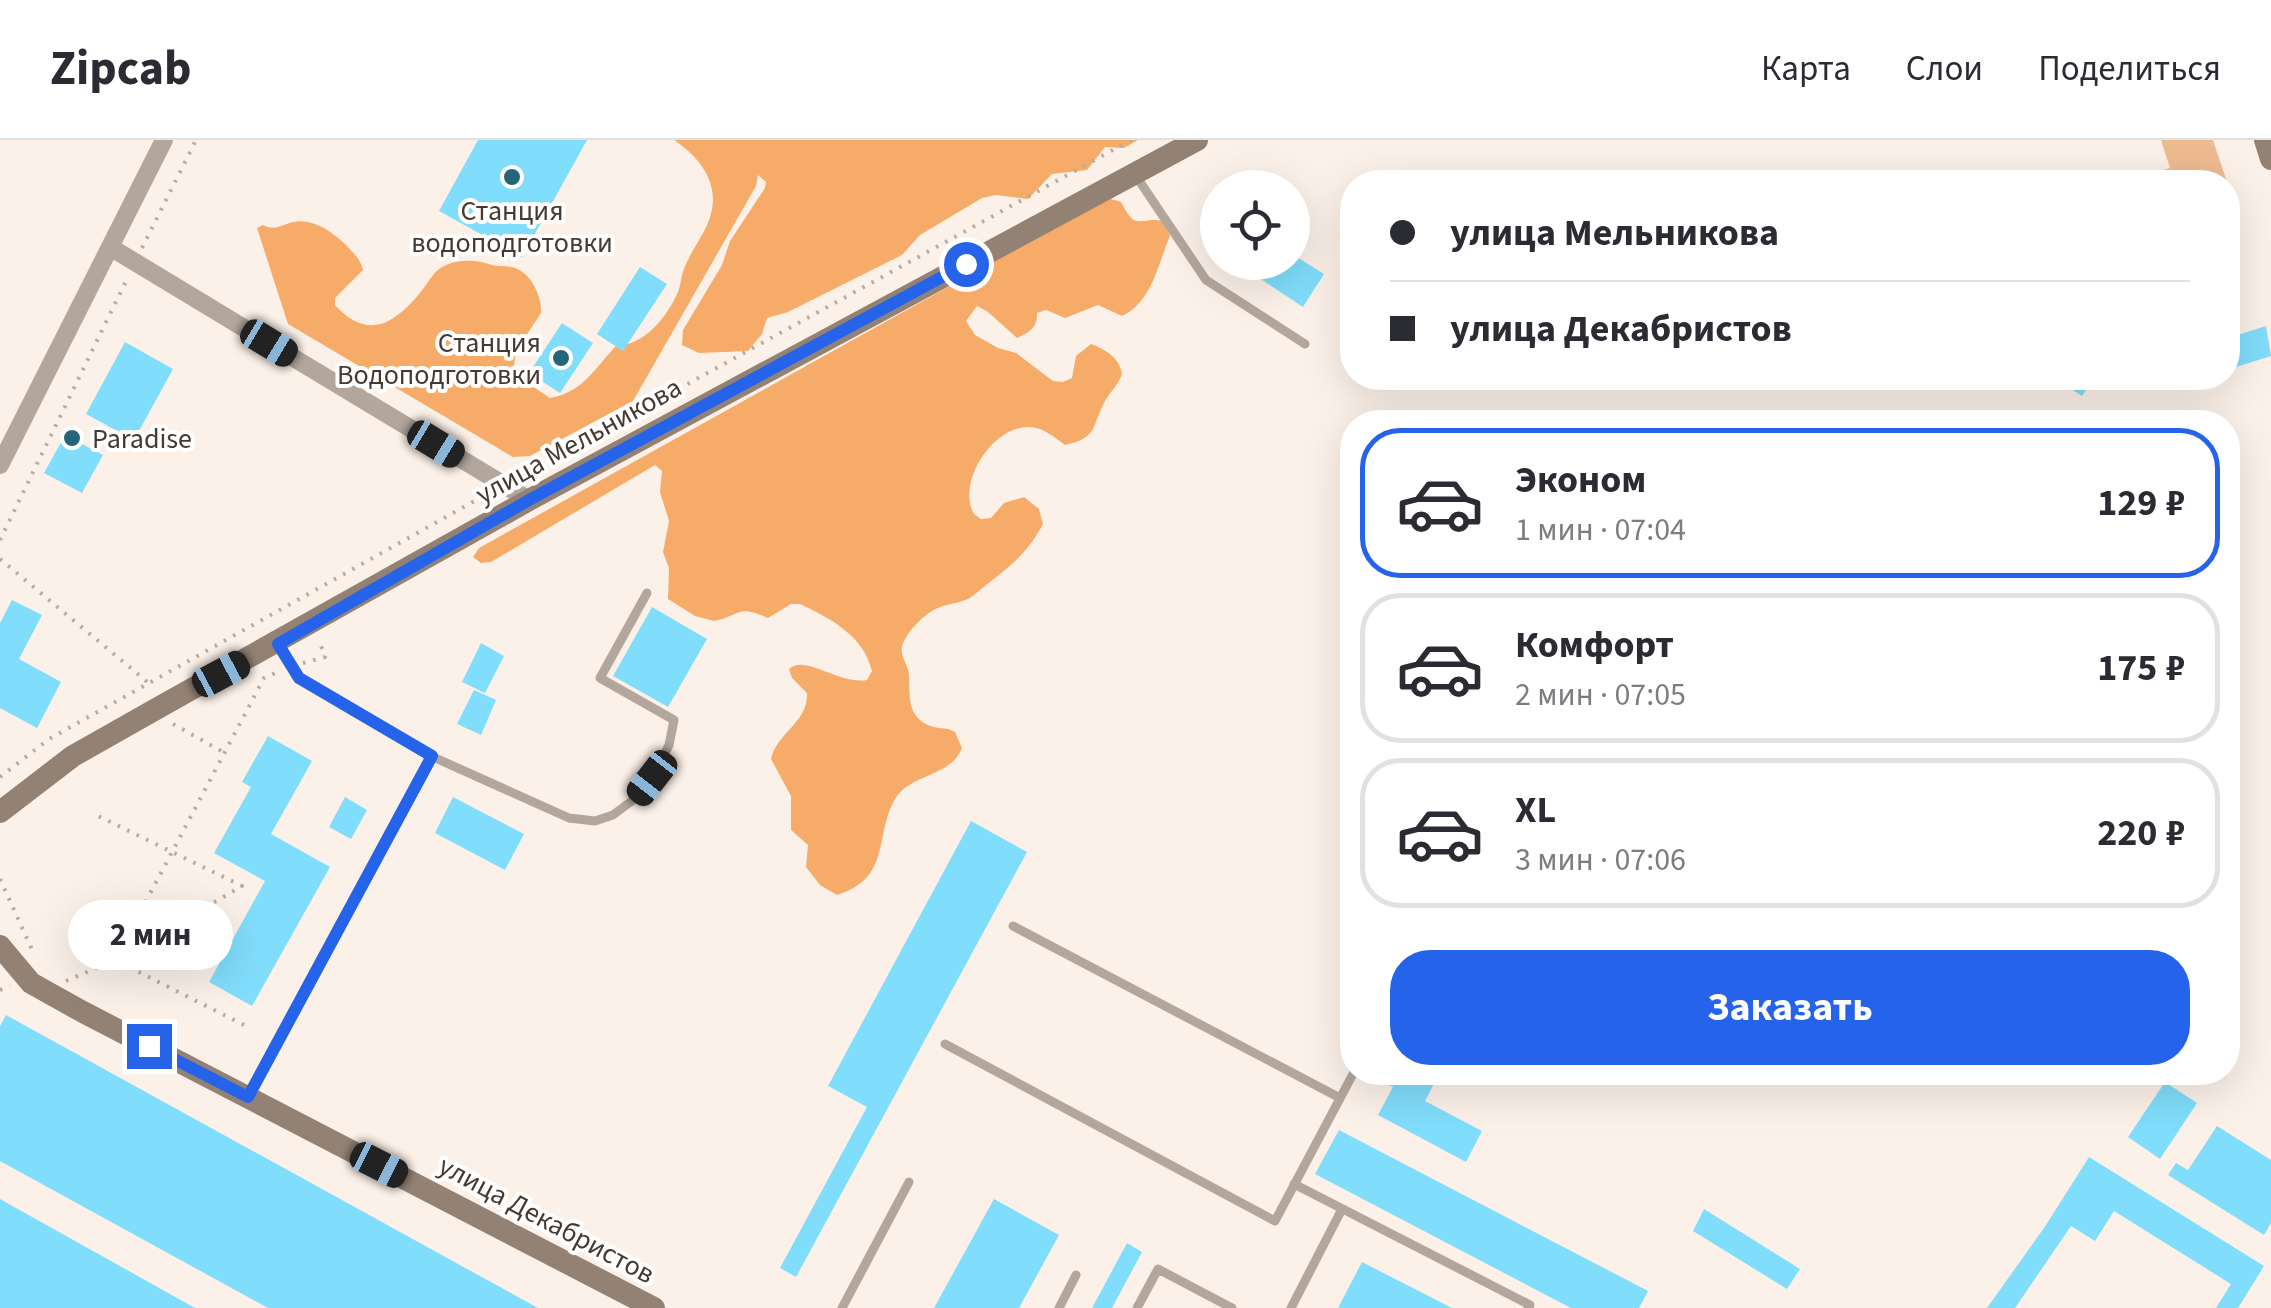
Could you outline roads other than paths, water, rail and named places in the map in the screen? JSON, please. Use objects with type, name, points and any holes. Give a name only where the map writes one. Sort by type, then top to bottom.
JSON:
[{"type":"street","points":[[0,464],[164,140]]},
{"type":"street","name":"улица Мельникова","points":[[0,812],[73,756],[165,704],[529,500],[1197,140]]},
{"type":"street","points":[[2265,140],[2271,159]]},
{"type":"street","points":[[110,247],[529,500]]},
{"type":"street","name":"улица Декабристов","points":[[0,946],[32,983],[654,1308]]},
{"type":"lane","points":[[1134,174],[1206,280],[1305,344]]},
{"type":"lane","points":[[278,644],[299,678],[432,756],[569,818],[595,821],[637,798],[669,745],[674,720],[600,678],[647,593]]},
{"type":"lane","points":[[248,1097],[432,756]]},
{"type":"lane","points":[[1013,926],[1340,1098]]},
{"type":"lane","points":[[945,1044],[1275,1220],[1347,1085]]},
{"type":"lane","points":[[842,1308],[909,1182]]},
{"type":"lane","points":[[1294,1184],[1530,1305],[1528,1308]]},
{"type":"lane","points":[[1291,1308],[1342,1209]]},
{"type":"lane","points":[[1138,1308],[1158,1269],[1232,1308]]},
{"type":"lane","points":[[1059,1308],[1076,1275]]},
{"type":"place","name":"Станция водоподготовки","points":[[512,177]]},
{"type":"place","name":"Станция Водоподготовки","points":[[561,358]]},
{"type":"place","name":"Paradise","points":[[72,438]]}]
